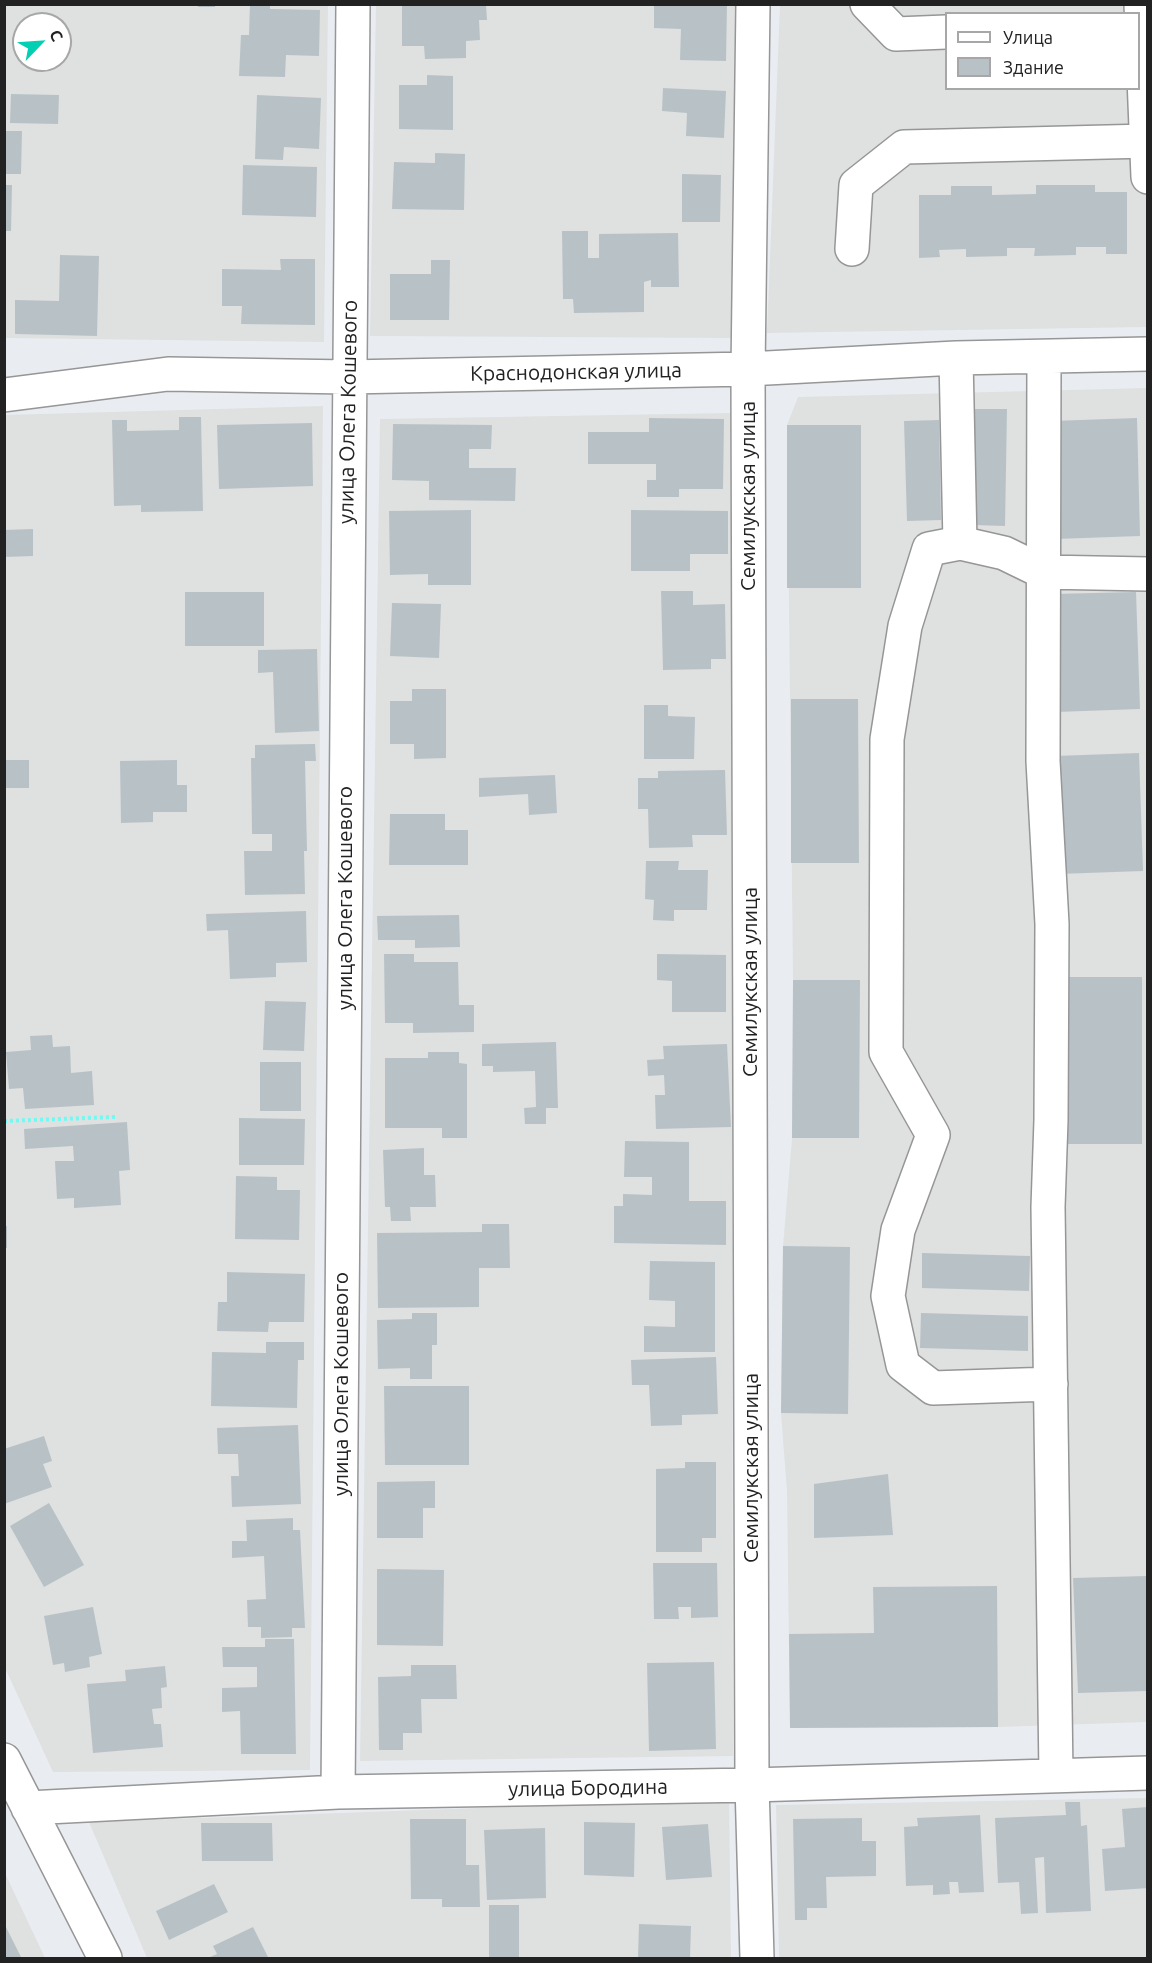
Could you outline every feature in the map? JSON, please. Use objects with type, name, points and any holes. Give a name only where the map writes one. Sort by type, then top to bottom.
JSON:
[{"type":"street","name":"улица Олега Кошевого","points":[[338,1792],[348,376],[353,4]]},
{"type":"street","name":"Семилукская улица","points":[[753,4],[748,369],[752,1785],[757,1959]]},
{"type":"street","points":[[867,4],[896,34],[945,32]]},
{"type":"street","points":[[1142,21],[1148,177]]},
{"type":"street","points":[[852,249],[856,185],[904,147],[1147,141]]},
{"type":"street","name":"Краснодонская улица","points":[[4,395],[168,375],[348,376],[748,369],[956,358],[1148,354]]},
{"type":"street","points":[[1044,357],[1043,761],[1052,924],[1048,1207],[1056,1774]]},
{"type":"street","points":[[956,358],[960,543]]},
{"type":"street","points":[[1051,1384],[933,1388],[903,1365],[888,1296],[898,1230],[933,1135],[886,1052],[887,739],[905,626],[928,549],[960,543],[1004,554],[1043,572],[1148,574]]},
{"type":"street","points":[[4,1760],[105,1959]]},
{"type":"street","name":"улица Бородина","points":[[28,1808],[338,1792],[752,1785],[1148,1773]]},
{"type":"path","points":[[4,1121],[115,1117]]},
{"type":"shaded area","points":[[5,5],[328,5],[324,342],[5,338]]},
{"type":"shaded area","points":[[376,5],[739,5],[736,338],[370,336]]},
{"type":"shaded area","points":[[780,5],[1147,5],[1147,327],[767,333]]},
{"type":"shaded area","points":[[1147,388],[1147,1722],[998,1727],[790,1728],[787,1492],[781,1413],[783,1246],[792,1138],[793,980],[787,425],[798,397]]},
{"type":"shaded area","points":[[323,406],[310,1770],[53,1772],[5,1668],[4,415]]},
{"type":"shaded area","points":[[731,413],[733,1756],[360,1761],[380,419]]},
{"type":"shaded area","points":[[1147,1798],[1147,1958],[779,1958],[776,1805]]},
{"type":"shaded area","points":[[729,1799],[731,1958],[147,1958],[89,1822]]},
{"type":"shaded area","points":[[5,1873],[45,1958],[5,1958]]},
{"type":"building","points":[[198,4],[215,4],[215,7],[198,7]]},
{"type":"building","points":[[250,4],[270,4],[270,9],[320,10],[319,56],[286,55],[285,77],[239,76],[241,35],[249,35]]},
{"type":"building","points":[[402,4],[486,4],[487,20],[479,20],[480,40],[466,41],[466,58],[425,59],[424,46],[402,46]]},
{"type":"building","points":[[654,4],[727,4],[726,61],[680,60],[681,29],[654,28]]},
{"type":"building","points":[[427,75],[453,76],[453,130],[399,129],[399,85],[427,85]]},
{"type":"building","points":[[663,88],[726,91],[724,138],[686,136],[687,113],[662,111]]},
{"type":"building","points":[[11,94],[59,95],[58,124],[10,123]]},
{"type":"building","points":[[257,95],[321,98],[319,149],[284,147],[283,160],[255,159]]},
{"type":"building","points":[[5,131],[22,131],[21,174],[5,174]]},
{"type":"building","points":[[435,153],[465,154],[464,210],[392,209],[394,162],[435,163]]},
{"type":"building","points":[[243,165],[317,167],[316,217],[242,215]]},
{"type":"building","points":[[682,174],[721,175],[720,222],[682,222]]},
{"type":"building","points":[[4,185],[12,185],[11,231],[4,231]]},
{"type":"building","points":[[1036,185],[1095,185],[1095,192],[1127,192],[1127,254],[1106,254],[1106,247],[1076,247],[1076,255],[1034,256],[1035,248],[1007,248],[1007,256],[966,257],[966,249],[939,250],[940,257],[919,258],[919,195],[951,195],[951,186],[992,186],[992,195],[1036,194]]},
{"type":"building","points":[[562,231],[588,231],[588,258],[599,258],[599,234],[678,233],[679,287],[651,287],[651,280],[644,282],[644,312],[574,313],[573,299],[563,299]]},
{"type":"building","points":[[60,255],[99,256],[97,336],[15,334],[15,300],[59,301]]},
{"type":"building","points":[[280,259],[315,259],[315,325],[241,324],[242,306],[222,306],[222,269],[281,270]]},
{"type":"building","points":[[431,260],[450,260],[449,320],[390,320],[390,274],[431,274]]},
{"type":"building","points":[[975,409],[1007,409],[1005,526],[973,525]]},
{"type":"building","points":[[179,417],[201,417],[203,511],[141,512],[141,505],[114,506],[112,420],[127,420],[127,431],[179,430]]},
{"type":"building","points":[[649,418],[724,419],[723,489],[679,489],[679,497],[647,497],[647,480],[656,480],[656,464],[588,464],[588,432],[649,432]]},
{"type":"building","points":[[1137,418],[1140,536],[1056,539],[1052,421]]},
{"type":"building","points":[[939,420],[941,520],[907,521],[904,421]]},
{"type":"building","points":[[312,423],[313,486],[219,489],[217,425]]},
{"type":"building","points":[[393,424],[492,425],[491,449],[469,449],[469,468],[516,468],[515,501],[429,500],[429,481],[392,480]]},
{"type":"building","points":[[787,425],[861,425],[861,588],[787,588]]},
{"type":"building","points":[[471,510],[471,585],[428,585],[428,574],[390,575],[389,511]]},
{"type":"building","points":[[631,510],[728,511],[728,554],[690,554],[690,571],[631,571]]},
{"type":"building","points":[[33,529],[33,556],[4,557],[4,530]]},
{"type":"building","points":[[661,591],[693,591],[693,605],[725,604],[726,659],[711,659],[711,669],[663,670]]},
{"type":"building","points":[[185,592],[264,592],[264,646],[185,646]]},
{"type":"building","points":[[1136,592],[1140,709],[1056,712],[1052,594]]},
{"type":"building","points":[[392,603],[441,604],[439,658],[390,656]]},
{"type":"building","points":[[317,649],[319,731],[275,733],[273,672],[258,673],[258,650]]},
{"type":"building","points":[[412,689],[446,689],[446,758],[414,759],[414,744],[390,744],[390,701],[412,701]]},
{"type":"building","points":[[791,699],[858,699],[859,863],[791,863]]},
{"type":"building","points":[[644,705],[668,705],[668,716],[695,717],[694,759],[644,759]]},
{"type":"building","points":[[315,744],[316,761],[305,761],[307,851],[304,851],[305,894],[245,895],[244,851],[272,851],[272,834],[252,834],[251,758],[255,758],[255,745]]},
{"type":"building","points":[[1139,753],[1143,871],[1058,874],[1055,756]]},
{"type":"building","points":[[4,760],[29,760],[29,788],[4,788]]},
{"type":"building","points":[[177,760],[177,785],[187,785],[187,812],[153,812],[153,822],[121,823],[120,761]]},
{"type":"building","points":[[725,770],[727,835],[692,835],[693,847],[649,848],[648,809],[638,809],[638,778],[658,778],[658,771]]},
{"type":"building","points":[[555,775],[557,813],[529,815],[528,794],[479,797],[479,778]]},
{"type":"building","points":[[390,814],[445,814],[445,830],[468,830],[468,865],[389,865]]},
{"type":"building","points":[[646,861],[679,861],[678,870],[708,870],[707,910],[674,910],[674,921],[653,920],[654,900],[645,899]]},
{"type":"building","points":[[306,911],[307,962],[276,963],[276,977],[230,979],[228,930],[207,931],[206,914]]},
{"type":"building","points":[[459,915],[460,947],[415,948],[415,940],[378,940],[377,916]]},
{"type":"building","points":[[384,954],[414,954],[414,962],[458,962],[459,1005],[474,1005],[474,1032],[413,1033],[413,1023],[385,1023]]},
{"type":"building","points":[[657,954],[726,955],[726,1012],[672,1012],[672,981],[657,980]]},
{"type":"building","points":[[1068,977],[1142,977],[1142,1144],[1068,1144]]},
{"type":"building","points":[[793,980],[860,980],[859,1138],[792,1138]]},
{"type":"building","points":[[265,1001],[306,1002],[304,1051],[263,1050]]},
{"type":"building","points":[[52,1035],[53,1047],[70,1046],[71,1073],[92,1071],[94,1105],[25,1109],[23,1088],[9,1089],[6,1052],[31,1050],[30,1036]]},
{"type":"building","points":[[556,1042],[558,1108],[546,1108],[546,1124],[525,1124],[524,1108],[536,1107],[535,1071],[493,1072],[493,1066],[482,1066],[482,1044]]},
{"type":"building","points":[[727,1044],[731,1127],[656,1129],[655,1095],[665,1095],[664,1075],[648,1076],[647,1060],[664,1059],[663,1046]]},
{"type":"building","points":[[428,1052],[459,1052],[459,1063],[467,1064],[467,1138],[442,1138],[442,1128],[385,1128],[385,1058],[428,1058]]},
{"type":"building","points":[[260,1062],[301,1062],[301,1111],[260,1111]]},
{"type":"building","points":[[239,1118],[305,1119],[304,1165],[239,1165]]},
{"type":"building","points":[[127,1122],[130,1170],[119,1171],[121,1205],[74,1208],[74,1198],[57,1199],[55,1161],[74,1161],[73,1146],[25,1149],[24,1129]]},
{"type":"building","points":[[625,1141],[689,1142],[689,1201],[726,1201],[726,1245],[614,1243],[614,1206],[623,1206],[623,1194],[652,1195],[652,1177],[624,1177]]},
{"type":"building","points":[[424,1148],[424,1175],[435,1175],[436,1207],[410,1207],[411,1221],[391,1221],[390,1207],[385,1207],[383,1150]]},
{"type":"building","points":[[236,1176],[277,1177],[277,1190],[300,1190],[299,1240],[235,1239]]},
{"type":"building","points":[[482,1224],[509,1224],[510,1268],[479,1268],[479,1307],[378,1308],[377,1233],[482,1232]]},
{"type":"building","points":[[4,1226],[7,1226],[7,1248],[4,1248]]},
{"type":"building","points":[[783,1246],[850,1247],[848,1414],[781,1413]]},
{"type":"building","points":[[922,1253],[1030,1256],[1029,1291],[922,1288]]},
{"type":"building","points":[[650,1261],[715,1262],[715,1352],[644,1352],[644,1326],[675,1327],[675,1301],[649,1300]]},
{"type":"building","points":[[227,1272],[305,1274],[304,1322],[269,1322],[268,1332],[217,1331],[218,1302],[227,1302]]},
{"type":"building","points":[[412,1313],[437,1313],[437,1345],[432,1345],[432,1379],[410,1379],[410,1368],[378,1369],[377,1320],[412,1319]]},
{"type":"building","points":[[921,1313],[1028,1316],[1028,1351],[920,1348]]},
{"type":"building","points":[[266,1342],[304,1342],[304,1360],[298,1360],[297,1408],[211,1406],[212,1352],[266,1353]]},
{"type":"building","points":[[716,1357],[718,1414],[682,1415],[682,1425],[651,1426],[649,1385],[632,1385],[631,1360]]},
{"type":"building","points":[[384,1386],[469,1386],[469,1465],[385,1465]]},
{"type":"building","points":[[298,1425],[301,1504],[232,1507],[231,1476],[239,1476],[238,1454],[218,1454],[217,1428]]},
{"type":"building","points":[[44,1436],[52,1461],[43,1464],[52,1487],[4,1504],[4,1449]]},
{"type":"building","points":[[685,1462],[716,1462],[716,1538],[702,1538],[702,1552],[656,1552],[656,1469],[685,1468]]},
{"type":"building","points":[[888,1474],[893,1535],[814,1538],[814,1484]]},
{"type":"building","points":[[435,1481],[435,1508],[423,1508],[423,1538],[377,1538],[377,1482]]},
{"type":"building","points":[[49,1503],[84,1565],[44,1587],[10,1526]]},
{"type":"building","points":[[293,1518],[293,1530],[300,1530],[305,1628],[292,1628],[292,1637],[261,1638],[261,1627],[248,1627],[247,1600],[266,1599],[264,1556],[232,1558],[232,1541],[247,1541],[246,1520]]},
{"type":"building","points":[[653,1563],[717,1563],[718,1617],[691,1618],[691,1607],[678,1607],[679,1619],[654,1619]]},
{"type":"building","points":[[377,1569],[444,1570],[443,1646],[377,1645]]},
{"type":"building","points":[[1146,1576],[1148,1691],[1078,1693],[1073,1578]]},
{"type":"building","points":[[997,1586],[998,1727],[790,1728],[789,1634],[874,1633],[873,1587]]},
{"type":"building","points":[[93,1607],[102,1654],[89,1657],[90,1667],[65,1672],[64,1663],[53,1665],[44,1616]]},
{"type":"building","points":[[265,1639],[294,1639],[296,1754],[241,1754],[240,1711],[222,1712],[222,1688],[257,1687],[257,1667],[223,1667],[222,1647],[265,1647]]},
{"type":"building","points":[[714,1662],[716,1749],[649,1751],[647,1663]]},
{"type":"building","points":[[411,1665],[456,1665],[457,1699],[421,1699],[422,1733],[403,1733],[403,1750],[379,1750],[378,1677],[411,1676]]},
{"type":"building","points":[[165,1666],[167,1687],[161,1688],[162,1708],[152,1709],[154,1724],[161,1724],[163,1747],[93,1753],[87,1684],[126,1681],[125,1670]]},
{"type":"building","points":[[1065,1802],[1080,1802],[1081,1826],[1087,1825],[1091,1911],[1046,1913],[1044,1857],[1035,1858],[1038,1913],[1021,1914],[1019,1882],[998,1883],[995,1818],[1066,1815]]},
{"type":"building","points":[[1148,1807],[1148,1888],[1105,1891],[1102,1849],[1125,1847],[1122,1809]]},
{"type":"building","points":[[980,1815],[984,1892],[959,1893],[958,1882],[949,1882],[950,1894],[933,1895],[933,1885],[906,1886],[904,1827],[918,1826],[917,1818]]},
{"type":"building","points":[[862,1818],[862,1841],[876,1841],[876,1876],[826,1877],[827,1908],[807,1908],[807,1920],[795,1920],[793,1819]]},
{"type":"building","points":[[410,1819],[466,1819],[466,1865],[479,1865],[480,1907],[442,1907],[442,1899],[411,1899]]},
{"type":"building","points":[[584,1822],[635,1823],[634,1877],[584,1875]]},
{"type":"building","points":[[201,1823],[272,1823],[273,1861],[202,1861]]},
{"type":"building","points":[[708,1824],[712,1877],[666,1880],[662,1827]]},
{"type":"building","points":[[545,1828],[546,1898],[487,1900],[484,1830]]},
{"type":"building","points":[[214,1884],[228,1912],[169,1940],[156,1911]]},
{"type":"building","points":[[489,1905],[519,1905],[519,1958],[489,1958]]},
{"type":"building","points":[[4,1923],[21,1957],[4,1958]]},
{"type":"building","points":[[639,1924],[691,1926],[690,1958],[638,1958]]},
{"type":"building","points":[[253,1927],[268,1957],[208,1958],[217,1954],[213,1946]]}]
